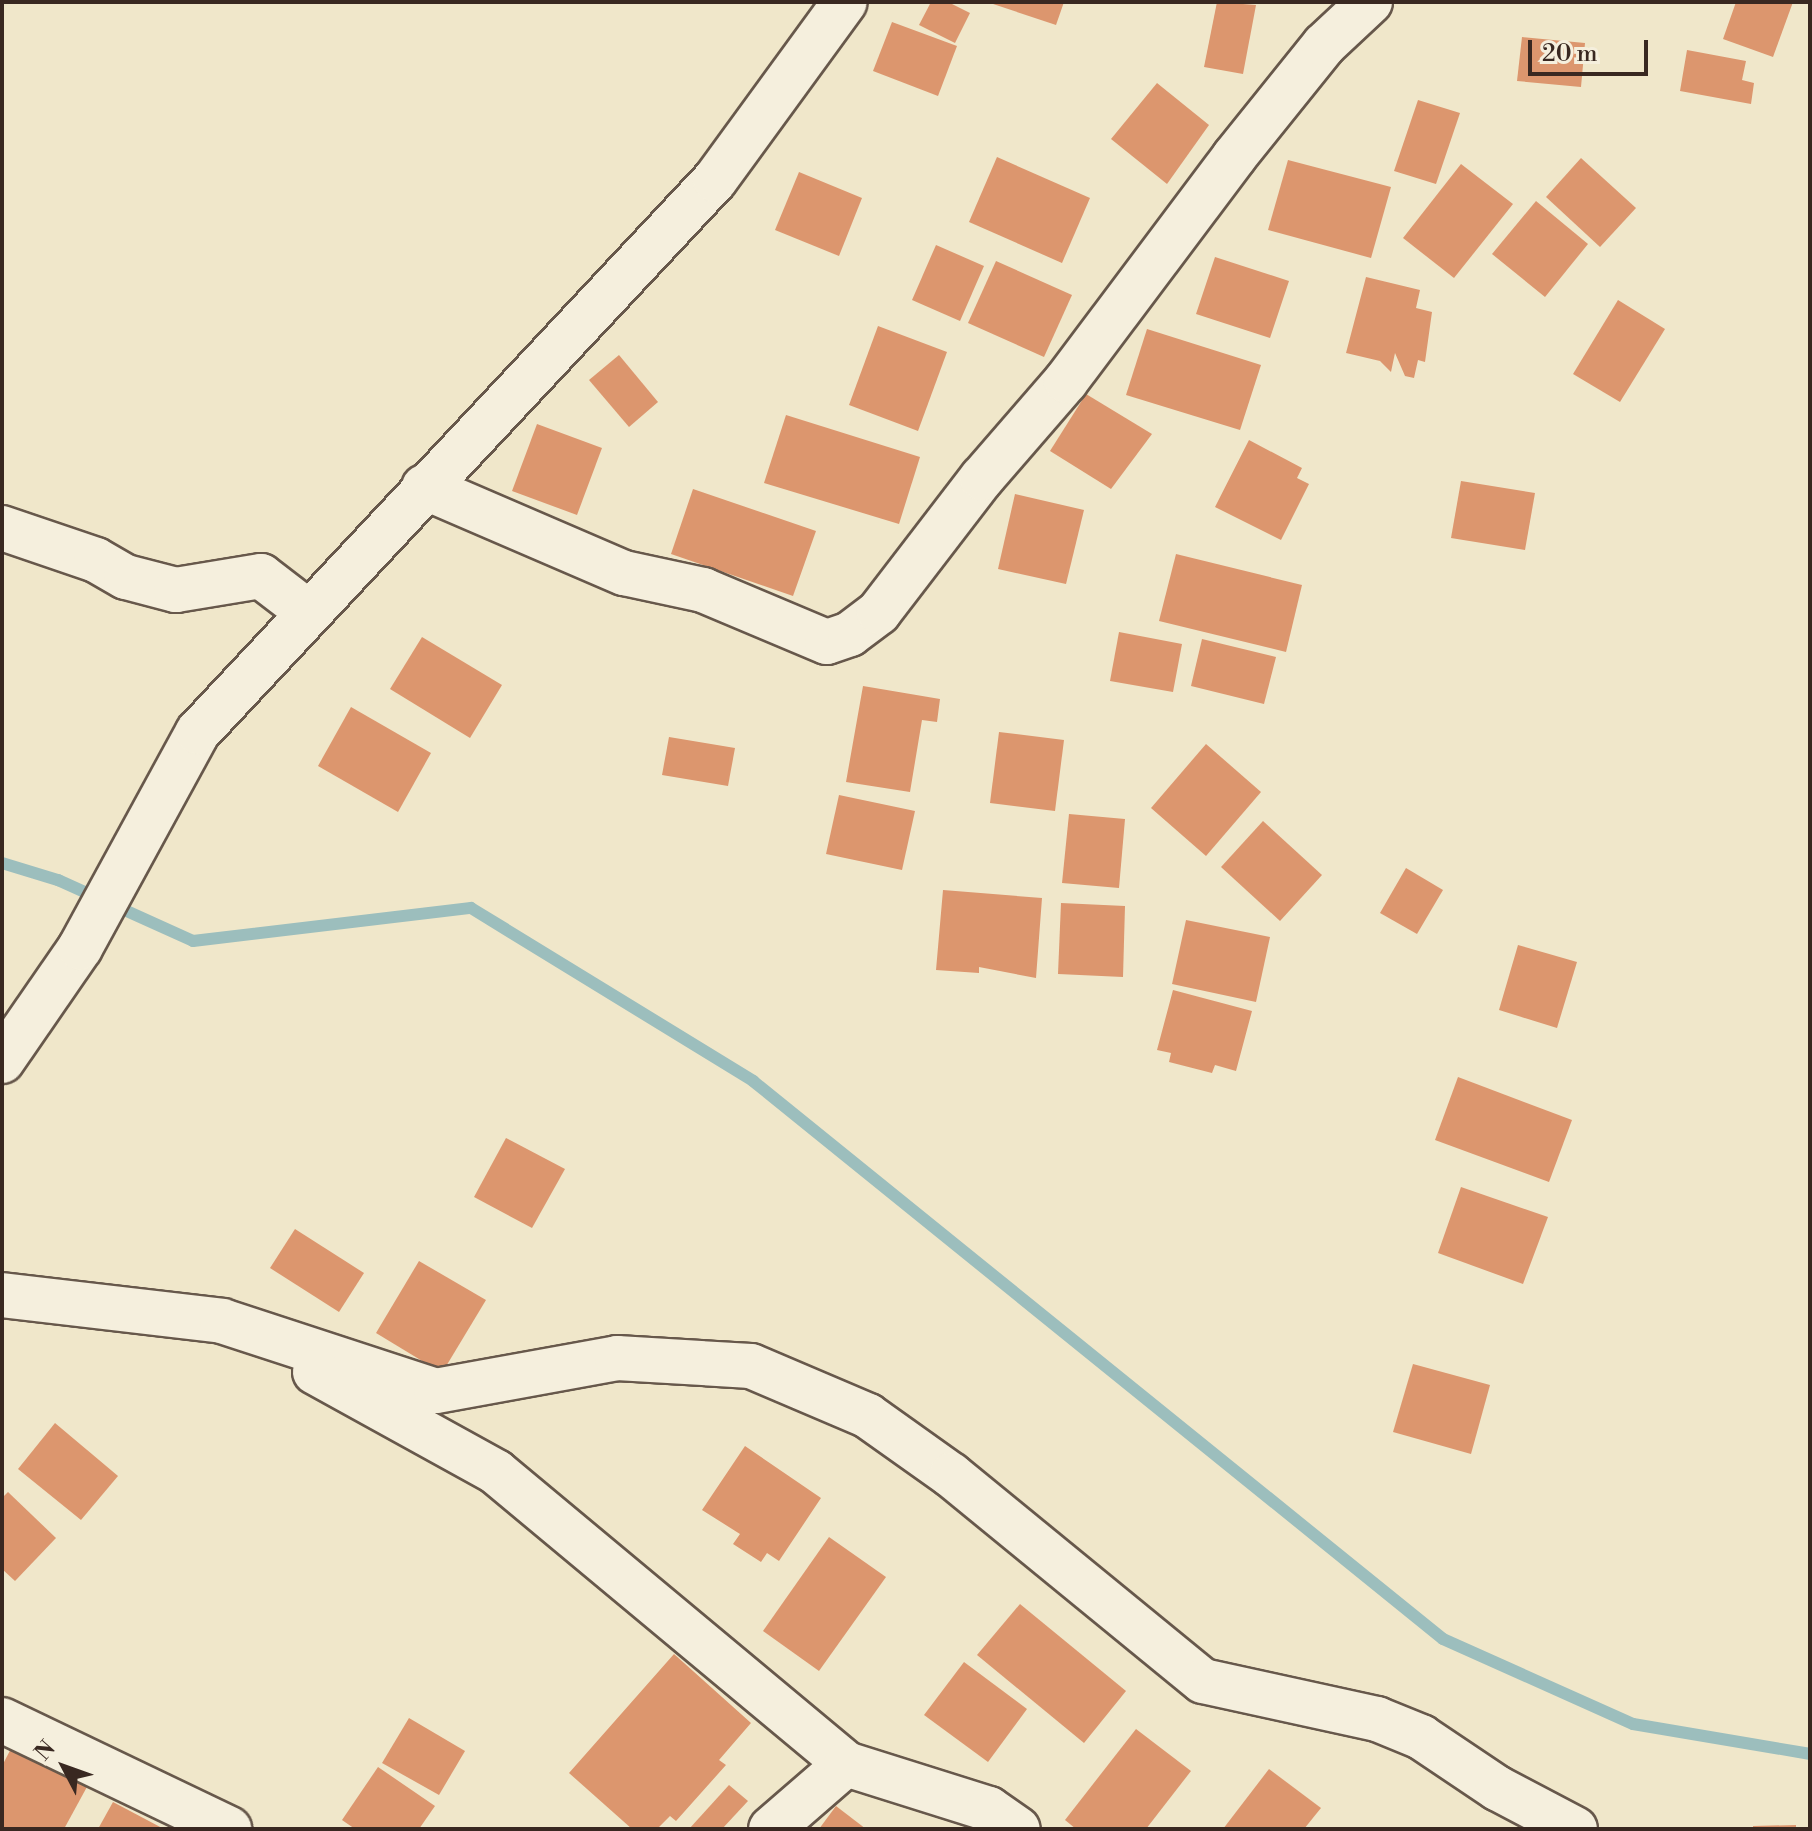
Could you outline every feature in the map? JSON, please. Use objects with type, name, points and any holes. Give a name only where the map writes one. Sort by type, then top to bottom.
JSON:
[{"type":"street","points":[[2,1061],[80,948],[198,732],[424,487],[715,180],[845,2]]},
{"type":"street","points":[[424,487],[624,573],[703,590],[827,642],[850,634],[879,612],[982,478],[1066,381],[1243,146],[1324,45],[1370,2]]},
{"type":"street","points":[[2,528],[96,560],[126,577],[176,590],[261,576],[308,612]]},
{"type":"street","points":[[2,1295],[222,1321],[436,1391],[617,1358],[751,1366],[868,1416],[951,1475],[1203,1681],[1377,1719],[1421,1737],[1497,1788],[1575,1829]]},
{"type":"street","points":[[222,1321],[496,1472],[846,1764],[989,1809],[1018,1829]]},
{"type":"street","points":[[2,1720],[229,1829]]},
{"type":"street","points":[[771,1829],[846,1764]]},
{"type":"building","points":[[931,2],[948,2],[970,13],[955,43],[919,25]]},
{"type":"building","points":[[987,2],[1064,2],[1056,25]]},
{"type":"building","points":[[1217,2],[1256,5],[1243,74],[1204,67]]},
{"type":"building","points":[[1736,2],[1793,2],[1773,57],[1723,39]]},
{"type":"building","points":[[892,22],[957,46],[938,96],[873,71]]},
{"type":"building","points":[[1522,37],[1585,43],[1581,87],[1517,81]]},
{"type":"building","points":[[1687,50],[1746,61],[1742,80],[1754,83],[1751,104],[1680,91]]},
{"type":"building","points":[[1157,83],[1209,125],[1167,184],[1111,139]]},
{"type":"building","points":[[1418,100],[1460,113],[1436,184],[1394,171]]},
{"type":"building","points":[[997,157],[1090,198],[1062,263],[969,222]]},
{"type":"building","points":[[1581,158],[1636,208],[1600,247],[1546,197]]},
{"type":"building","points":[[1288,160],[1391,187],[1371,258],[1268,230]]},
{"type":"building","points":[[1461,164],[1513,204],[1454,278],[1403,238]]},
{"type":"building","points":[[799,172],[862,198],[839,256],[775,230]]},
{"type":"building","points":[[1536,201],[1588,244],[1545,297],[1492,254]]},
{"type":"building","points":[[936,245],[984,266],[960,321],[912,300]]},
{"type":"building","points":[[1215,257],[1289,281],[1270,338],[1196,314]]},
{"type":"building","points":[[996,261],[1072,295],[1044,357],[968,323]]},
{"type":"building","points":[[1366,277],[1420,290],[1416,308],[1432,312],[1425,362],[1418,360],[1414,378],[1405,376],[1395,353],[1391,372],[1380,361],[1346,353]]},
{"type":"building","points":[[1618,300],[1665,329],[1620,402],[1573,374]]},
{"type":"building","points":[[878,326],[947,352],[918,431],[849,405]]},
{"type":"building","points":[[1147,329],[1261,365],[1240,430],[1126,395]]},
{"type":"building","points":[[619,355],[658,402],[629,427],[589,380]]},
{"type":"building","points":[[1086,394],[1152,434],[1111,489],[1050,451]]},
{"type":"building","points":[[786,415],[920,457],[899,524],[764,483]]},
{"type":"building","points":[[537,424],[602,448],[577,515],[512,491]]},
{"type":"building","points":[[1249,440],[1302,468],[1297,478],[1309,484],[1281,540],[1215,507]]},
{"type":"building","points":[[1461,481],[1535,493],[1525,550],[1451,538]]},
{"type":"building","points":[[693,489],[816,531],[793,596],[671,554]]},
{"type":"building","points":[[1015,494],[1084,510],[1066,584],[998,569]]},
{"type":"building","points":[[1176,554],[1302,585],[1286,652],[1159,621]]},
{"type":"building","points":[[1119,632],[1182,644],[1173,692],[1110,681]]},
{"type":"building","points":[[422,637],[502,685],[470,738],[390,689]]},
{"type":"building","points":[[1202,639],[1276,657],[1264,704],[1191,686]]},
{"type":"building","points":[[863,686],[940,699],[937,722],[922,720],[910,792],[846,782]]},
{"type":"building","points":[[351,707],[431,753],[398,812],[318,766]]},
{"type":"building","points":[[999,732],[1064,740],[1055,811],[990,803]]},
{"type":"building","points":[[669,737],[735,748],[728,786],[662,775]]},
{"type":"building","points":[[1206,744],[1261,792],[1206,856],[1151,808]]},
{"type":"building","points":[[839,795],[915,811],[902,870],[826,854]]},
{"type":"building","points":[[1069,814],[1125,819],[1119,888],[1062,883]]},
{"type":"building","points":[[1263,821],[1322,875],[1280,921],[1221,867]]},
{"type":"building","points":[[1406,868],[1443,890],[1417,934],[1380,913]]},
{"type":"building","points":[[943,890],[1042,898],[1036,978],[979,967],[979,973],[936,970]]},
{"type":"building","points":[[1061,903],[1125,906],[1123,977],[1058,974]]},
{"type":"building","points":[[1186,920],[1270,937],[1256,1002],[1172,984]]},
{"type":"building","points":[[1518,945],[1577,962],[1557,1028],[1499,1010]]},
{"type":"building","points":[[1173,990],[1252,1011],[1236,1071],[1215,1065],[1212,1073],[1169,1062],[1171,1053],[1157,1050]]},
{"type":"building","points":[[1458,1077],[1572,1120],[1549,1182],[1435,1140]]},
{"type":"building","points":[[506,1138],[565,1169],[532,1228],[474,1197]]},
{"type":"building","points":[[1461,1187],[1548,1217],[1523,1284],[1438,1253]]},
{"type":"building","points":[[295,1229],[364,1273],[339,1312],[270,1268]]},
{"type":"building","points":[[419,1261],[486,1300],[442,1373],[376,1333]]},
{"type":"building","points":[[1413,1364],[1490,1385],[1471,1454],[1393,1432]]},
{"type":"building","points":[[55,1423],[118,1476],[81,1520],[18,1469]]},
{"type":"building","points":[[745,1446],[821,1498],[779,1561],[767,1553],[761,1562],[733,1544],[740,1534],[702,1510]]},
{"type":"building","points":[[8,1492],[56,1538],[15,1581],[2,1569],[2,1498]]},
{"type":"building","points":[[829,1537],[886,1577],[819,1671],[763,1631]]},
{"type":"building","points":[[1020,1604],[1126,1691],[1084,1743],[977,1655]]},
{"type":"building","points":[[674,1654],[751,1723],[719,1760],[726,1765],[676,1821],[670,1816],[657,1829],[632,1829],[569,1773]]},
{"type":"building","points":[[964,1662],[1027,1709],[988,1762],[924,1715]]},
{"type":"building","points":[[409,1718],[465,1751],[439,1795],[382,1763]]},
{"type":"building","points":[[1136,1729],[1191,1771],[1146,1829],[1076,1829],[1065,1820]]},
{"type":"building","points":[[17,1737],[88,1785],[64,1829],[2,1829],[2,1766]]},
{"type":"building","points":[[378,1767],[435,1806],[419,1829],[355,1829],[342,1820]]},
{"type":"building","points":[[1269,1769],[1321,1808],[1304,1829],[1223,1829]]},
{"type":"building","points":[[729,1785],[748,1801],[722,1829],[689,1829]]},
{"type":"building","points":[[113,1802],[164,1829],[98,1829]]},
{"type":"building","points":[[836,1806],[866,1829],[819,1829]]},
{"type":"building","points":[[1796,1825],[1796,1829],[1753,1829],[1753,1826]]},
{"type":"waterway","points":[[2,863],[58,880],[193,941],[471,908],[753,1081],[1443,1639],[1633,1724],[1810,1754]]}]
